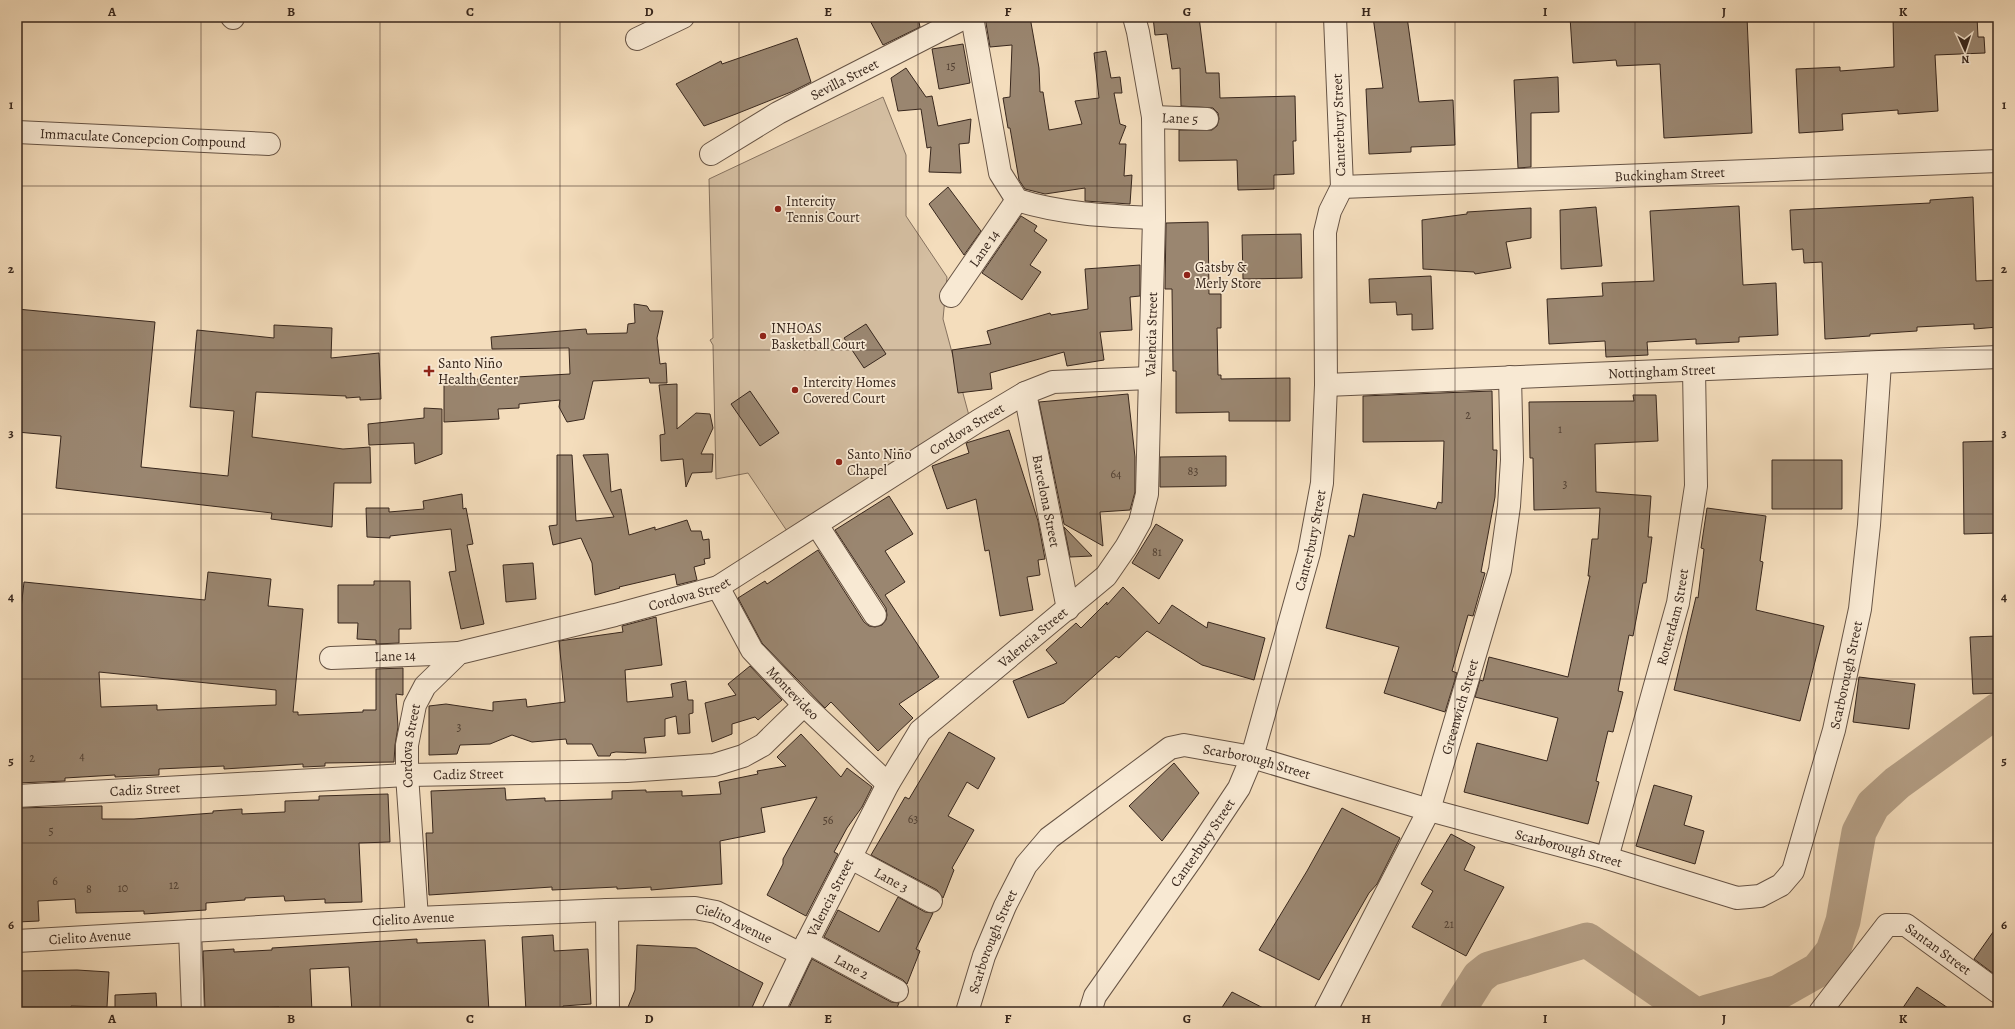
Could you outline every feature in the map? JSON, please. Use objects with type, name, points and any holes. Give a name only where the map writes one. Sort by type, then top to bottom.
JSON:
[{"type":"street","points":[[637,39],[683,17]]},
{"type":"street","name":"Sevilla Street","points":[[717,150],[778,113],[966,17]]},
{"type":"street","points":[[972,17],[1000,173],[1017,200],[1039,207],[1099,215],[1154,218]]},
{"type":"street","name":"Valencia Street","points":[[773,1012],[888,784],[920,731],[1106,576],[1126,547],[1140,522],[1147,494],[1154,218],[1153,117],[1134,17]]},
{"type":"street","name":"Canterbury Street","points":[[1090,1012],[1095,996],[1193,857],[1239,788],[1252,757],[1309,553],[1322,483],[1326,385],[1325,232],[1330,211],[1342,187],[1335,17]]},
{"type":"street","name":"Lane 5","points":[[1153,117],[1207,119]]},
{"type":"street","name":"Immaculate Concepcion Compound","points":[[17,132],[269,144]]},
{"type":"street","name":"Buckingham Street","points":[[1342,187],[1998,161]]},
{"type":"street","name":"Lane 14","points":[[951,296],[1017,200]]},
{"type":"street","name":"Nottingham Street","points":[[1326,385],[1998,357]]},
{"type":"street","name":"Scarborough Street","points":[[967,1012],[984,956],[1005,906],[1026,865],[1049,838],[1170,748],[1184,744],[1252,757],[1429,810],[1608,858],[1737,898],[1760,896],[1782,885],[1793,871],[1834,730],[1860,610],[1880,363]]},
{"type":"street","name":"Rotterdam Street","points":[[1608,858],[1678,603],[1696,486],[1694,370]]},
{"type":"street","name":"Greenwich Street","points":[[1325,1012],[1429,810],[1500,570],[1509,506],[1512,460],[1510,377]]},
{"type":"street","name":"Cordova Street","points":[[417,918],[407,776],[407,745],[415,705],[425,686],[459,653],[615,615],[718,587],[978,421],[1025,393],[1053,382],[1150,378]]},
{"type":"street","name":"Barcelona Street","points":[[1025,393],[1068,609]]},
{"type":"street","points":[[817,525],[876,615]]},
{"type":"street","name":"Montevideo","points":[[718,587],[752,650],[804,705],[888,784]]},
{"type":"street","name":"Lane 14","points":[[331,658],[459,653]]},
{"type":"street","name":"Cadiz Street","points":[[17,796],[407,776],[627,771],[714,765],[743,756],[763,745],[804,705]]},
{"type":"street","name":"Lane 3","points":[[851,858],[931,901]]},
{"type":"street","name":"Cielito Avenue","points":[[17,941],[417,918],[695,908],[716,912],[804,948]]},
{"type":"street","points":[[607,910],[608,1012]]},
{"type":"street","name":"Santan Street","points":[[1820,1012],[1887,925],[1906,925],[1998,992]]},
{"type":"street","points":[[190,931],[193,1012]]},
{"type":"street","name":"Lane 2","points":[[804,948],[897,991]]},
{"type":"shaded area","points":[[883,97],[906,155],[906,216],[947,277],[943,319],[971,423],[789,534],[748,473],[716,479],[713,345],[710,340],[713,338],[709,179]]},
{"type":"building","points":[[868,17],[918,17],[920,27],[883,45]]},
{"type":"building","points":[[985,17],[1030,17],[1039,68],[1040,92],[1043,92],[1049,130],[1082,124],[1075,101],[1099,98],[1094,53],[1106,51],[1111,78],[1120,77],[1122,93],[1114,93],[1120,124],[1126,126],[1119,144],[1126,144],[1124,176],[1132,175],[1130,204],[1085,201],[1085,188],[1045,194],[1025,189],[1019,180],[1003,98],[1010,97],[1012,45],[990,47]]},
{"type":"building","points":[[1153,17],[1199,17],[1206,73],[1219,73],[1220,98],[1295,96],[1296,141],[1293,141],[1294,174],[1274,175],[1274,189],[1238,190],[1237,160],[1179,161],[1179,130],[1212,130],[1217,126],[1219,119],[1218,113],[1213,108],[1181,106],[1180,68],[1172,69],[1167,34],[1155,35]]},
{"type":"building","points":[[1373,17],[1407,17],[1419,102],[1453,100],[1455,145],[1411,147],[1411,152],[1369,154],[1366,89],[1383,88]]},
{"type":"building","points":[[1570,17],[1747,17],[1752,133],[1664,138],[1660,64],[1617,66],[1616,60],[1573,63]]},
{"type":"building","points":[[1893,17],[1977,17],[1978,37],[1984,37],[1985,53],[1935,55],[1938,111],[1898,114],[1898,110],[1842,114],[1843,130],[1799,133],[1796,69],[1840,67],[1840,71],[1894,67]]},
{"type":"building","points":[[797,38],[811,82],[791,92],[736,114],[704,126],[676,84],[721,61],[722,64]]},
{"type":"building","points":[[963,44],[970,83],[939,89],[932,49]]},
{"type":"building","points":[[906,68],[926,97],[932,96],[938,126],[971,119],[969,143],[959,144],[961,173],[929,172],[931,147],[927,148],[921,109],[898,111],[891,78]]},
{"type":"building","points":[[1558,77],[1559,112],[1531,113],[1531,167],[1518,168],[1514,80]]},
{"type":"building","points":[[948,187],[981,231],[964,255],[929,204]]},
{"type":"building","points":[[1973,197],[1976,281],[1998,280],[1998,327],[1974,329],[1974,324],[1917,327],[1917,331],[1825,339],[1822,262],[1804,263],[1803,249],[1792,250],[1790,210],[1930,203],[1930,200]]},
{"type":"building","points":[[1739,206],[1743,285],[1776,283],[1778,335],[1739,337],[1739,342],[1696,344],[1696,339],[1647,342],[1648,355],[1606,357],[1605,341],[1549,344],[1547,299],[1603,296],[1602,283],[1654,281],[1650,211]]},
{"type":"building","points":[[1596,207],[1602,266],[1561,269],[1560,210]]},
{"type":"building","points":[[1531,208],[1531,238],[1506,242],[1511,268],[1475,274],[1474,272],[1423,269],[1422,220],[1467,214],[1467,212]]},
{"type":"building","points":[[1021,216],[1037,226],[1034,231],[1047,240],[1030,265],[1041,272],[1022,300],[982,273]]},
{"type":"building","points":[[1208,222],[1209,294],[1221,294],[1221,328],[1217,328],[1218,375],[1221,375],[1221,379],[1290,378],[1290,421],[1229,421],[1229,412],[1176,413],[1176,371],[1173,371],[1172,289],[1165,289],[1166,223]]},
{"type":"building","points":[[1301,234],[1302,278],[1243,279],[1242,235]]},
{"type":"building","points":[[1140,265],[1140,296],[1130,297],[1132,330],[1100,332],[1104,360],[1067,366],[1064,352],[990,373],[992,389],[958,393],[952,350],[991,344],[987,331],[1050,313],[1051,315],[1088,309],[1085,269]]},
{"type":"building","points":[[1431,276],[1433,329],[1412,330],[1412,314],[1397,315],[1396,302],[1370,303],[1369,279]]},
{"type":"building","points":[[634,304],[647,306],[650,311],[663,311],[657,338],[660,364],[666,363],[667,383],[650,383],[649,378],[593,381],[584,419],[567,422],[559,407],[560,400],[519,404],[519,408],[498,409],[499,419],[444,422],[444,381],[570,374],[569,348],[492,349],[491,337],[586,329],[587,334],[627,333],[628,324],[635,323]]},
{"type":"building","points":[[17,309],[155,322],[141,467],[228,476],[234,411],[190,407],[197,330],[274,338],[274,325],[332,328],[331,358],[379,353],[381,399],[360,400],[360,397],[346,398],[346,396],[256,392],[252,437],[343,449],[370,447],[371,483],[334,483],[332,527],[271,519],[272,513],[56,488],[61,436],[17,432]]},
{"type":"building","points":[[866,324],[886,354],[864,368],[844,338]]},
{"type":"building","points":[[677,384],[677,429],[696,413],[710,414],[713,428],[701,454],[713,454],[712,472],[692,473],[686,487],[683,459],[661,461],[660,435],[665,434],[659,385]]},
{"type":"building","points":[[750,391],[779,433],[760,446],[731,404]]},
{"type":"building","points":[[1492,391],[1493,450],[1497,450],[1495,497],[1481,572],[1485,573],[1473,616],[1468,615],[1452,671],[1457,673],[1445,712],[1384,693],[1399,647],[1326,628],[1349,535],[1354,537],[1363,494],[1436,509],[1438,502],[1442,503],[1444,441],[1363,442],[1363,396]]},
{"type":"building","points":[[1128,394],[1135,457],[1135,492],[1130,510],[1100,512],[1103,546],[1064,524],[1039,402]]},
{"type":"building","points":[[1633,395],[1656,395],[1658,441],[1595,444],[1596,492],[1651,496],[1648,537],[1652,537],[1646,583],[1643,583],[1633,636],[1629,635],[1618,691],[1623,692],[1613,732],[1608,731],[1596,781],[1599,782],[1588,824],[1464,792],[1477,743],[1547,761],[1558,718],[1475,697],[1480,680],[1483,681],[1489,657],[1568,677],[1590,576],[1588,576],[1592,539],[1598,539],[1600,508],[1534,510],[1533,458],[1530,458],[1529,402],[1634,401]]},
{"type":"building","points":[[424,408],[442,409],[442,454],[415,464],[414,443],[369,445],[368,424],[424,418]]},
{"type":"building","points":[[1009,430],[1038,521],[1045,559],[1038,560],[1040,575],[1027,577],[1033,610],[1000,616],[989,550],[985,551],[976,499],[947,509],[932,466],[969,453],[966,443]]},
{"type":"building","points":[[1998,441],[1998,533],[1964,534],[1963,442]]},
{"type":"building","points":[[608,454],[611,492],[621,489],[629,535],[655,527],[655,530],[687,520],[691,531],[701,531],[703,540],[709,539],[710,558],[704,559],[705,564],[694,567],[697,580],[677,585],[675,574],[619,587],[620,588],[595,595],[592,563],[581,538],[553,545],[549,526],[557,525],[557,455],[572,455],[576,521],[614,517],[583,455]]},
{"type":"building","points":[[1226,456],[1226,486],[1160,487],[1160,457]]},
{"type":"building","points":[[1772,460],[1842,460],[1842,509],[1772,509]]},
{"type":"building","points":[[462,494],[463,509],[466,508],[473,544],[467,545],[484,624],[461,629],[449,572],[456,571],[451,529],[390,536],[390,538],[367,537],[366,508],[389,508],[389,512],[424,509],[423,501]]},
{"type":"building","points":[[889,496],[913,534],[885,551],[905,582],[885,595],[939,677],[899,704],[913,718],[878,751],[831,702],[825,708],[762,643],[738,598],[765,581],[767,584],[818,550],[864,622],[869,626],[875,627],[882,625],[886,620],[886,608],[835,530]]},
{"type":"building","points":[[1707,508],[1766,516],[1760,561],[1763,562],[1756,610],[1824,626],[1800,721],[1674,690],[1696,597],[1698,598],[1704,549],[1701,548]]},
{"type":"building","points":[[1156,524],[1183,540],[1159,579],[1132,563]]},
{"type":"building","points":[[1064,527],[1092,556],[1070,557]]},
{"type":"building","points":[[533,563],[536,599],[506,602],[503,565]]},
{"type":"building","points":[[208,572],[271,579],[268,606],[303,609],[293,712],[298,712],[298,715],[376,710],[376,669],[403,668],[403,695],[396,694],[398,727],[394,762],[325,763],[325,766],[303,767],[303,764],[224,769],[224,766],[159,769],[159,775],[115,777],[115,775],[65,778],[65,781],[17,783],[17,618],[20,618],[24,582],[205,600]],"holes":[[[99,672],[276,690],[276,705],[157,710],[157,705],[101,707]]]},
{"type":"building","points":[[374,581],[410,581],[411,629],[399,629],[399,643],[376,644],[376,640],[357,639],[358,623],[338,623],[338,585],[374,585]]},
{"type":"building","points":[[1123,587],[1159,624],[1172,605],[1207,628],[1208,622],[1265,638],[1254,680],[1202,665],[1147,631],[1119,658],[1116,656],[1064,703],[1028,718],[1013,681],[1057,663],[1046,650],[1076,623],[1081,628],[1107,602],[1107,605]]},
{"type":"building","points":[[656,617],[662,665],[625,670],[627,702],[673,697],[671,684],[686,681],[688,700],[693,700],[693,713],[689,714],[690,733],[678,734],[676,716],[665,719],[665,736],[644,738],[646,753],[616,752],[611,753],[610,756],[598,756],[592,744],[567,744],[566,739],[532,742],[512,735],[490,744],[460,745],[457,754],[429,755],[429,706],[446,704],[493,711],[493,702],[526,699],[527,707],[565,702],[559,641],[623,632],[622,626]]},
{"type":"building","points":[[1998,636],[1998,693],[1973,694],[1970,637]]},
{"type":"building","points":[[750,666],[782,700],[758,720],[755,717],[732,724],[732,734],[712,742],[705,703],[736,695],[728,684]]},
{"type":"building","points":[[1859,677],[1915,684],[1909,729],[1853,722]]},
{"type":"building","points":[[949,732],[995,758],[978,789],[967,782],[948,816],[974,830],[952,868],[954,870],[943,898],[937,890],[871,855],[905,797],[909,799]]},
{"type":"building","points":[[801,734],[841,777],[847,768],[872,787],[862,807],[847,828],[834,852],[838,854],[806,916],[767,895],[783,864],[783,859],[817,797],[761,808],[765,832],[720,841],[722,884],[651,890],[651,887],[617,889],[617,887],[552,890],[552,887],[429,895],[426,833],[433,833],[431,791],[505,788],[506,800],[545,798],[545,801],[612,799],[612,791],[682,791],[682,796],[721,794],[719,782],[758,774],[757,771],[786,766],[777,757]]},
{"type":"building","points":[[1174,763],[1199,793],[1162,841],[1129,806]]},
{"type":"building","points":[[1654,785],[1692,796],[1684,825],[1704,831],[1695,864],[1636,846]]},
{"type":"building","points":[[388,794],[390,842],[359,843],[362,902],[325,903],[325,899],[285,901],[284,896],[245,898],[245,900],[206,903],[206,910],[144,914],[144,911],[76,913],[75,899],[38,901],[39,921],[17,922],[17,808],[102,806],[102,819],[134,819],[213,813],[213,811],[242,809],[242,814],[285,812],[285,801],[319,800],[319,796]]},
{"type":"building","points":[[1342,808],[1400,838],[1377,884],[1369,893],[1319,980],[1259,950],[1307,871]]},
{"type":"building","points":[[1451,834],[1475,847],[1464,870],[1504,887],[1466,956],[1412,927],[1433,891],[1421,884]]},
{"type":"building","points":[[898,897],[925,912],[933,913],[916,949],[920,951],[907,984],[903,980],[824,937],[838,910],[879,932]]},
{"type":"building","points":[[1998,925],[1998,977],[1974,959]]},
{"type":"building","points":[[553,935],[554,951],[588,949],[591,1004],[563,1006],[563,1012],[526,1012],[522,937]]},
{"type":"building","points":[[417,939],[417,943],[485,940],[489,1012],[352,1012],[349,967],[310,969],[312,1012],[279,1012],[279,1007],[237,1009],[237,1012],[205,1012],[203,951],[234,949],[234,952],[272,950],[272,948]]},
{"type":"building","points":[[637,945],[696,948],[763,983],[750,1012],[626,1012],[635,990]]},
{"type":"building","points":[[812,959],[891,1002],[899,1003],[895,1012],[787,1012]]},
{"type":"building","points":[[77,970],[109,972],[107,1007],[71,1006],[71,1012],[17,1012],[17,971]]},
{"type":"building","points":[[1917,987],[1954,1012],[1900,1012]]},
{"type":"building","points":[[1232,992],[1271,1012],[1219,1012]]},
{"type":"building","points":[[156,993],[157,1012],[115,1012],[115,995]]},
{"type":"waterway","points":[[1707,1012],[1779,992],[1818,970],[1833,951],[1843,921],[1859,832],[1873,805],[1897,783],[1998,710]]},
{"type":"waterway","points":[[1457,1012],[1479,977],[1489,969],[1587,940],[1691,1012]]},
{"type":"place","name":"Intercity Tennis Court","points":[[778,209]]},
{"type":"place","name":"Gatsby & Merly Store","points":[[1187,275]]},
{"type":"place","name":"INHOAS Basketball Court","points":[[763,336]]},
{"type":"place","name":"Santo Niño Health Center","points":[[429,371]]},
{"type":"place","name":"Intercity Homes Covered Court","points":[[795,390]]},
{"type":"place","name":"Santo Niño Chapel","points":[[839,462]]}]
